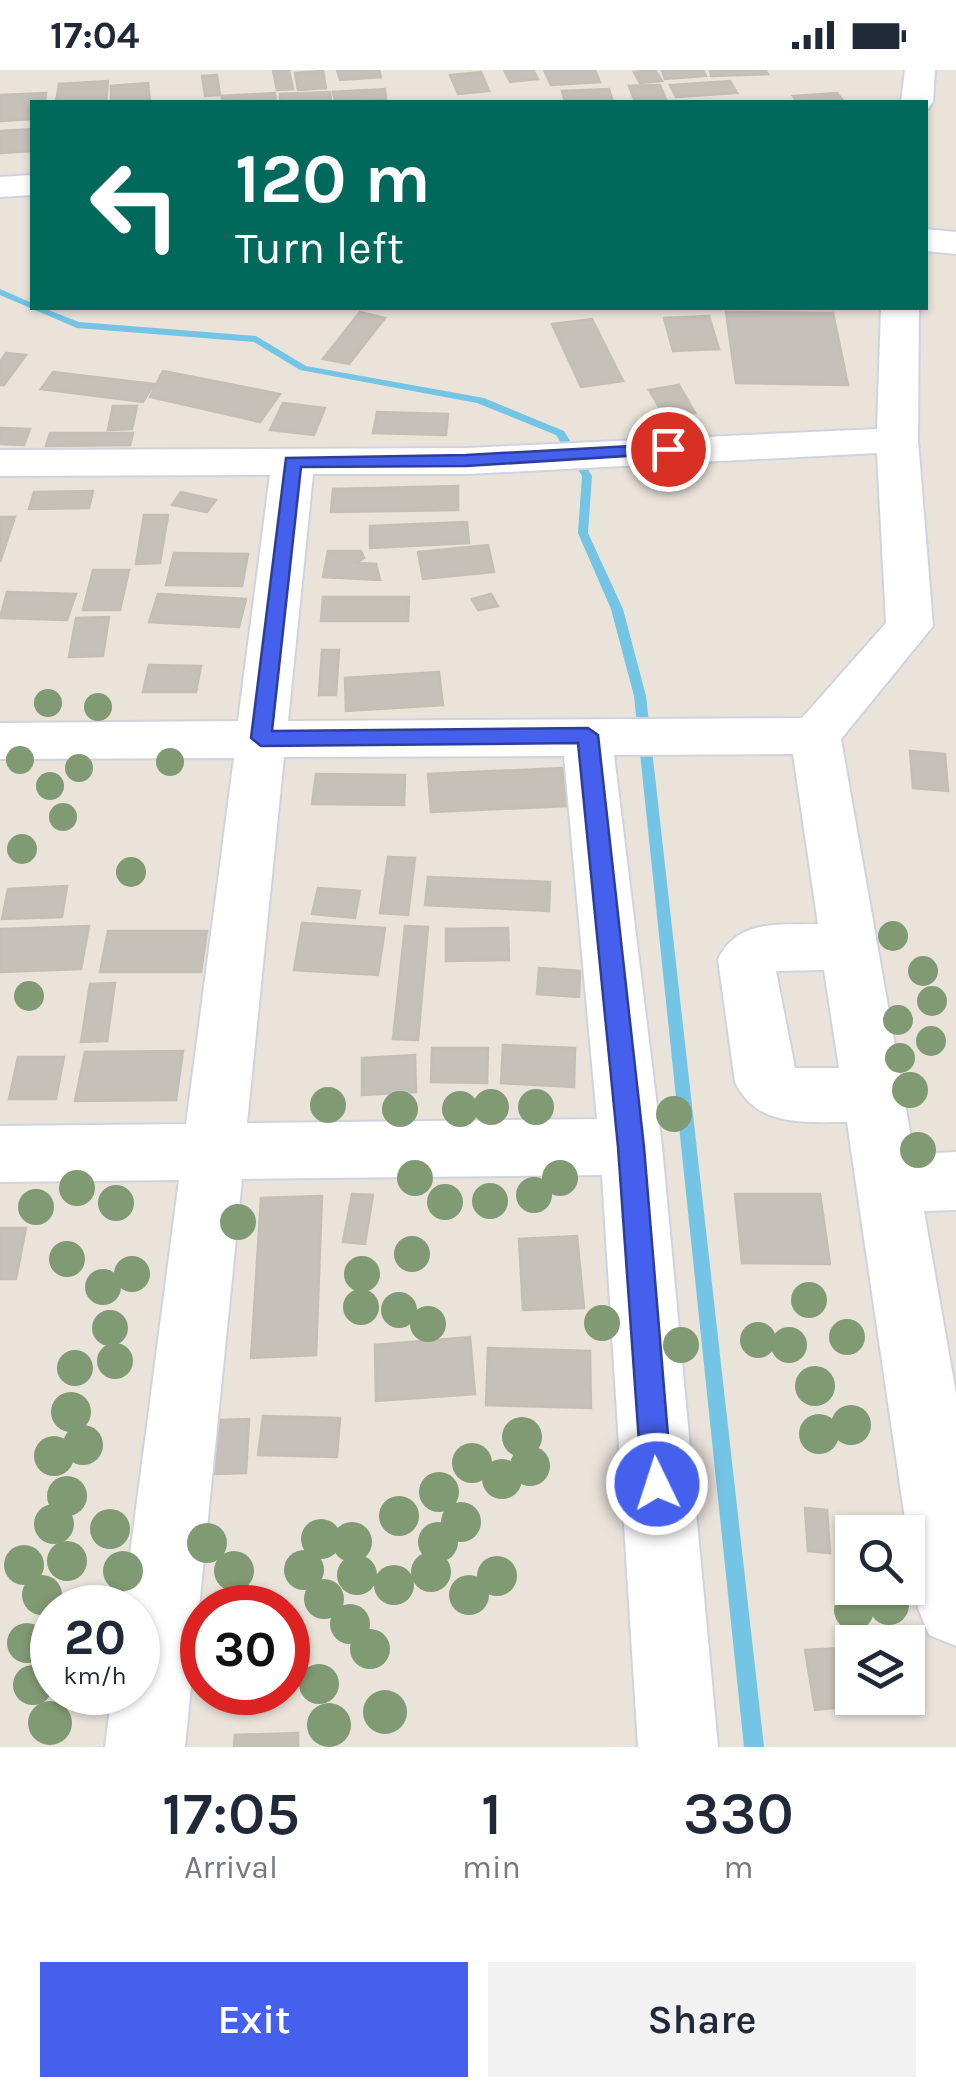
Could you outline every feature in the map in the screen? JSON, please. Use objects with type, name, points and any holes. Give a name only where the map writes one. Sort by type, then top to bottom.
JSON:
[{"type":"street","points":[[917,100],[920,70]]},
{"type":"street","points":[[928,240],[956,243]]},
{"type":"street","points":[[0,741],[815,736],[933,626],[897,440],[900,310]]},
{"type":"street","points":[[0,463],[466,461],[897,440]]},
{"type":"street","points":[[145,1747],[292,462]]},
{"type":"street","points":[[597,735],[678,1747]]},
{"type":"street","points":[[815,736],[956,1608]]},
{"type":"street","points":[[847,946],[758,949],[746,959],[765,1082],[786,1096],[874,1095]]},
{"type":"street","points":[[0,1154],[631,1147]]},
{"type":"street","points":[[887,1184],[956,1181]]},
{"type":"building","points":[[273,70],[289,70],[293,89],[277,90]]},
{"type":"building","points":[[337,70],[379,70],[381,77],[340,80]]},
{"type":"building","points":[[504,70],[533,70],[538,79],[510,82]]},
{"type":"building","points":[[544,70],[595,70],[600,82],[551,85]]},
{"type":"building","points":[[655,70],[662,81],[640,83],[634,72]]},
{"type":"building","points":[[662,70],[703,70],[706,76],[665,79]]},
{"type":"building","points":[[710,70],[765,70],[768,74],[711,76]]},
{"type":"building","points":[[323,71],[326,88],[298,90],[295,73]]},
{"type":"building","points":[[481,72],[489,91],[458,94],[450,75]]},
{"type":"building","points":[[217,75],[220,95],[205,96],[202,76]]},
{"type":"building","points":[[108,81],[106,100],[56,100],[59,84]]},
{"type":"building","points":[[730,81],[737,93],[676,97],[670,85]]},
{"type":"building","points":[[148,83],[150,100],[111,100],[111,86]]},
{"type":"building","points":[[660,85],[666,100],[634,100],[629,86]]},
{"type":"building","points":[[385,89],[386,99],[335,100],[333,92]]},
{"type":"building","points":[[609,89],[612,100],[564,100],[562,91]]},
{"type":"building","points":[[330,92],[331,100],[280,100],[280,94]]},
{"type":"building","points":[[46,93],[45,100],[30,100],[30,119],[0,121],[0,95]]},
{"type":"building","points":[[275,93],[276,100],[223,100],[222,96]]},
{"type":"building","points":[[837,93],[842,100],[796,100],[793,96]]},
{"type":"building","points":[[30,129],[30,151],[0,153],[0,131]]},
{"type":"building","points":[[360,312],[385,318],[349,364],[323,359]]},
{"type":"building","points":[[726,312],[833,313],[848,385],[736,383]]},
{"type":"building","points":[[709,316],[719,349],[673,351],[664,318]]},
{"type":"building","points":[[592,319],[623,381],[581,387],[552,324]]},
{"type":"building","points":[[6,353],[26,355],[4,385],[0,385],[0,362]]},
{"type":"building","points":[[163,371],[280,394],[260,422],[150,397]]},
{"type":"building","points":[[53,372],[154,384],[143,402],[41,389]]},
{"type":"building","points":[[679,385],[695,413],[665,417],[649,390]]},
{"type":"building","points":[[283,403],[325,408],[314,435],[270,430]]},
{"type":"building","points":[[113,406],[137,406],[132,429],[108,430]]},
{"type":"building","points":[[377,412],[448,414],[446,435],[373,433]]},
{"type":"building","points":[[0,428],[30,429],[24,445],[0,444]]},
{"type":"building","points":[[50,433],[133,433],[130,445],[46,446]]},
{"type":"building","points":[[458,486],[458,510],[331,512],[333,489]]},
{"type":"building","points":[[93,491],[89,508],[29,509],[34,492]]},
{"type":"building","points":[[181,492],[216,500],[207,512],[172,505]]},
{"type":"building","points":[[144,515],[168,515],[160,563],[136,564]]},
{"type":"building","points":[[0,517],[15,517],[0,562]]},
{"type":"building","points":[[467,522],[469,543],[370,548],[370,526]]},
{"type":"building","points":[[488,545],[494,572],[423,579],[418,552]]},
{"type":"building","points":[[328,551],[361,551],[364,558],[356,563],[376,564],[380,580],[323,577]]},
{"type":"building","points":[[174,553],[248,554],[242,586],[166,585]]},
{"type":"building","points":[[93,570],[129,570],[120,610],[83,610]]},
{"type":"building","points":[[7,592],[76,594],[67,620],[0,618]]},
{"type":"building","points":[[158,594],[246,599],[239,627],[149,622]]},
{"type":"building","points":[[491,594],[498,606],[478,610],[472,599]]},
{"type":"building","points":[[323,597],[409,597],[408,621],[321,621]]},
{"type":"building","points":[[109,617],[103,656],[69,657],[76,618]]},
{"type":"building","points":[[322,650],[339,650],[336,695],[319,695]]},
{"type":"building","points":[[149,665],[201,666],[196,692],[143,692]]},
{"type":"building","points":[[439,672],[443,705],[346,711],[345,678]]},
{"type":"building","points":[[910,751],[945,754],[948,791],[913,788]]},
{"type":"building","points":[[563,768],[568,806],[431,812],[428,774]]},
{"type":"building","points":[[316,774],[405,775],[404,805],[312,804]]},
{"type":"building","points":[[388,857],[415,858],[408,915],[380,913]]},
{"type":"building","points":[[428,877],[550,882],[549,911],[425,905]]},
{"type":"building","points":[[67,886],[62,917],[2,919],[8,889]]},
{"type":"building","points":[[318,888],[360,891],[355,918],[312,914]]},
{"type":"building","points":[[302,923],[385,928],[378,975],[294,970]]},
{"type":"building","points":[[89,926],[81,969],[0,972],[0,929]]},
{"type":"building","points":[[405,926],[428,927],[418,1040],[393,1039]]},
{"type":"building","points":[[508,928],[509,960],[446,961],[446,929]]},
{"type":"building","points":[[108,931],[207,931],[201,972],[100,972]]},
{"type":"building","points":[[539,968],[580,971],[579,997],[537,994]]},
{"type":"building","points":[[115,983],[107,1041],[81,1042],[90,984]]},
{"type":"building","points":[[503,1045],[575,1048],[574,1087],[501,1083]]},
{"type":"building","points":[[432,1048],[488,1048],[487,1083],[431,1082]]},
{"type":"building","points":[[183,1051],[176,1100],[75,1101],[85,1052]]},
{"type":"building","points":[[415,1055],[416,1092],[362,1095],[362,1058]]},
{"type":"building","points":[[18,1057],[64,1057],[56,1099],[9,1099]]},
{"type":"building","points":[[352,1194],[373,1195],[365,1244],[343,1242]]},
{"type":"building","points":[[735,1194],[820,1194],[830,1264],[742,1263]]},
{"type":"building","points":[[322,1196],[316,1355],[251,1358],[261,1198]]},
{"type":"building","points":[[0,1228],[26,1228],[16,1279],[0,1279]]},
{"type":"building","points":[[577,1236],[584,1308],[523,1310],[519,1239]]},
{"type":"building","points":[[470,1337],[475,1394],[376,1401],[375,1345]]},
{"type":"building","points":[[488,1348],[590,1351],[591,1408],[486,1405]]},
{"type":"building","points":[[263,1416],[340,1418],[337,1457],[258,1455]]},
{"type":"building","points":[[249,1419],[246,1473],[214,1474],[218,1420]]},
{"type":"building","points":[[805,1508],[827,1510],[830,1553],[808,1551]]},
{"type":"building","points":[[835,1648],[835,1708],[815,1710],[805,1650]]},
{"type":"building","points":[[298,1733],[298,1747],[234,1747],[235,1735]]},
{"type":"waterway","points":[[0,292],[30,305]]},
{"type":"waterway","points":[[41,310],[77,325],[256,339],[303,368],[480,400],[560,433],[587,476],[583,533],[617,609],[640,696],[754,1747]]},
{"type":"route","points":[[657,1484],[631,1147],[588,735],[261,738],[292,462],[466,461],[668,449]]}]
